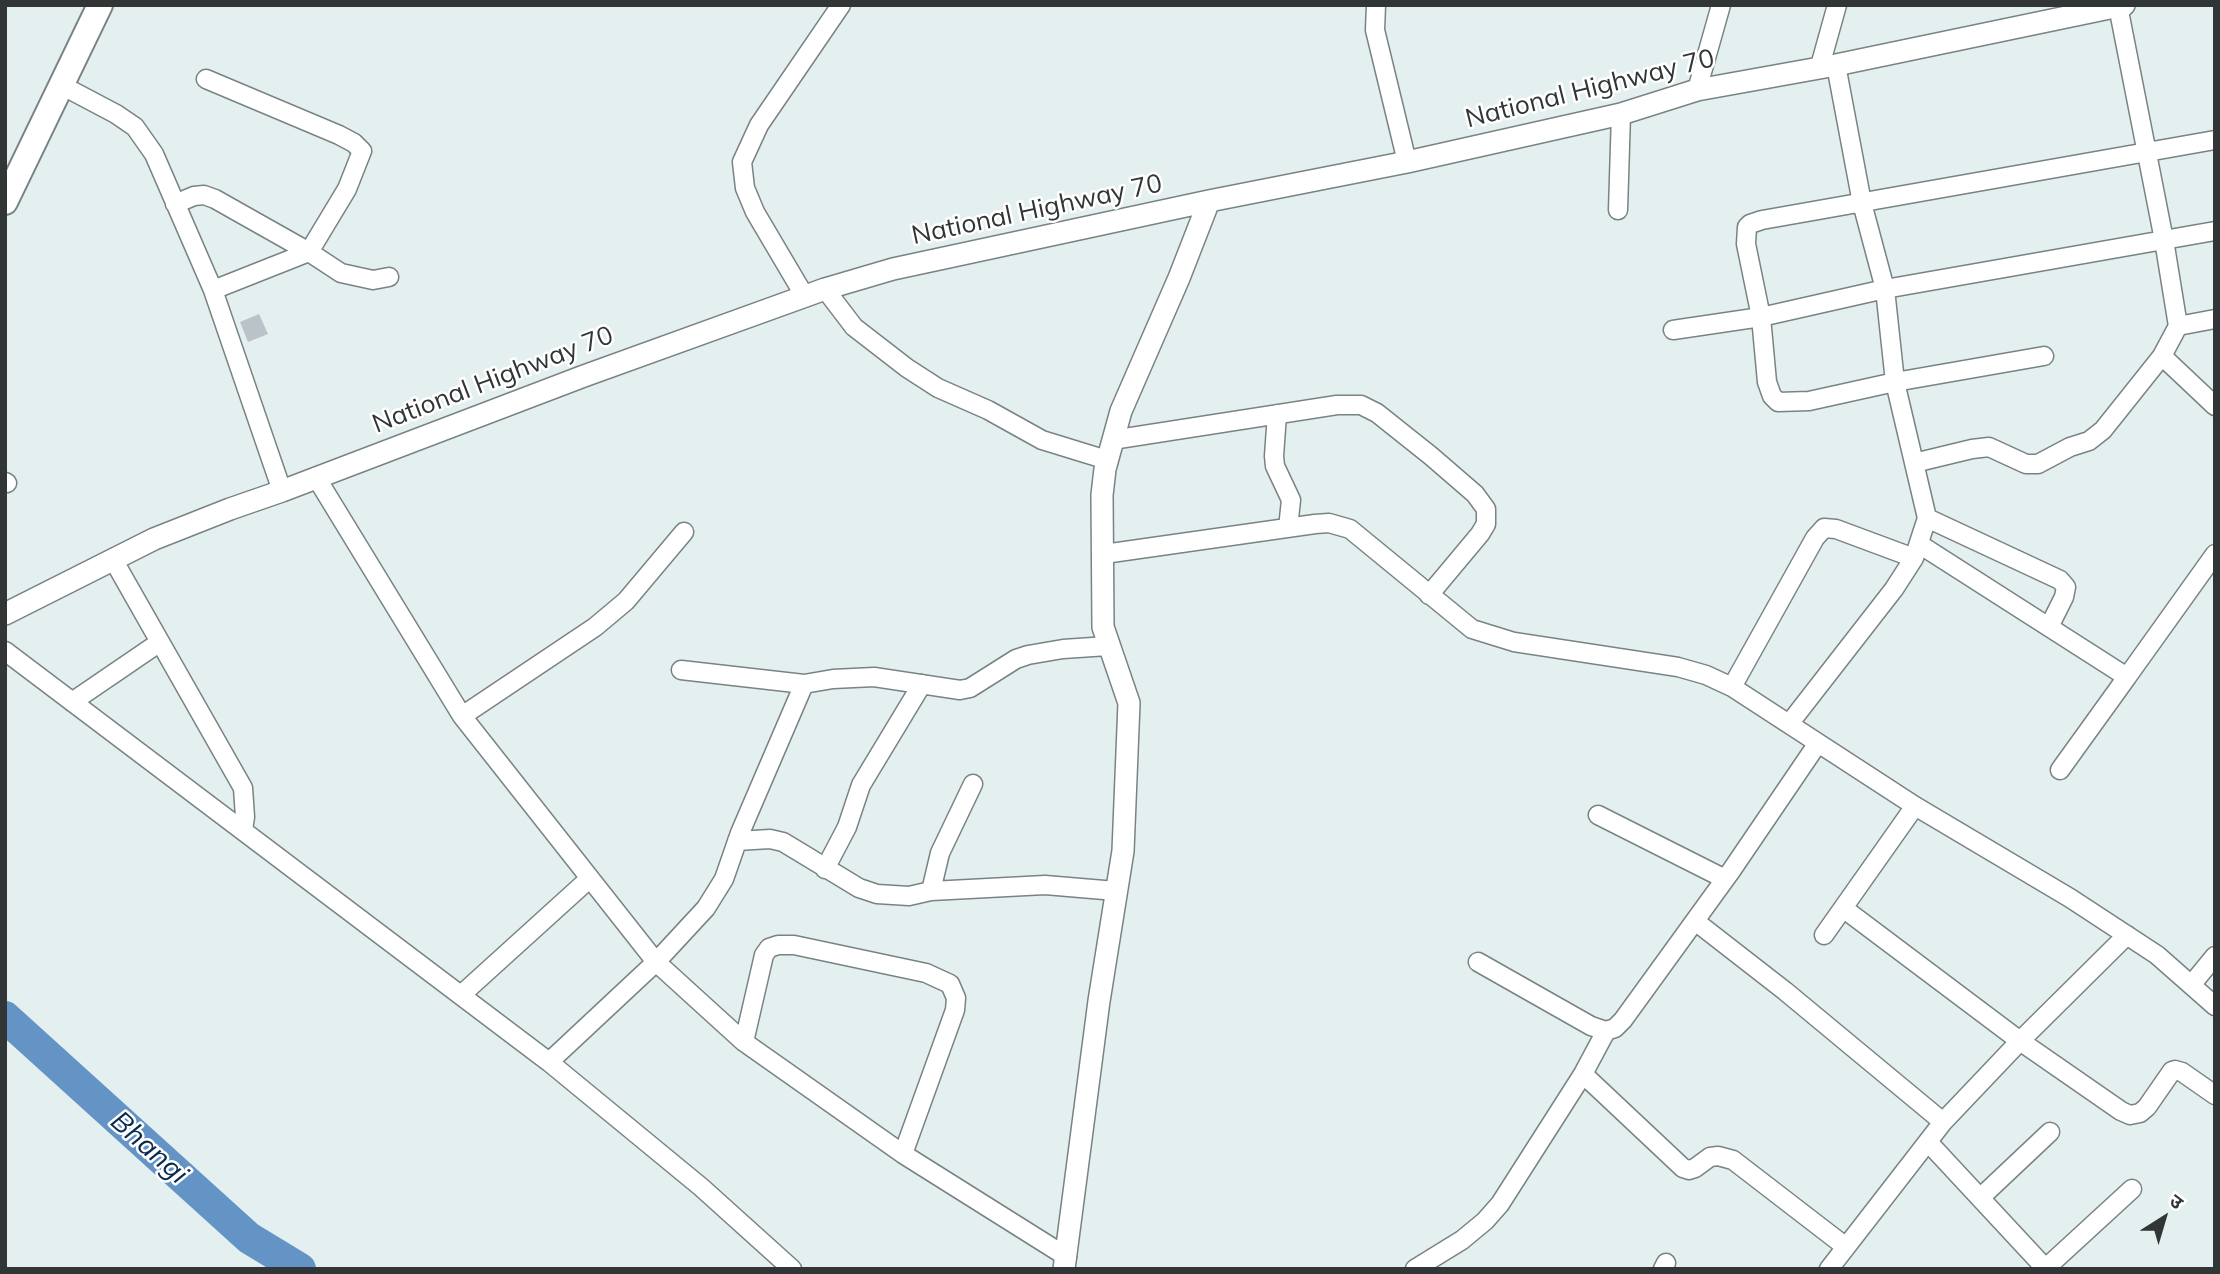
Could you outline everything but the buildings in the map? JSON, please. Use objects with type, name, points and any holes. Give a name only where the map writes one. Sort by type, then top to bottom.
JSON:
[{"type":"highway","points":[[5,202],[100,5]]},
{"type":"main road","name":"National Highway 70","points":[[5,614],[154,539],[804,295],[893,269],[1209,201],[1407,162],[1621,114],[1697,90],[2121,6]]},
{"type":"main road","points":[[1066,1263],[1091,1060],[1124,851],[1129,703],[1103,627],[1102,495],[1109,450],[1121,411],[1209,201]]},
{"type":"street","points":[[804,295],[755,212],[745,188],[742,162],[759,125],[841,5]]},
{"type":"street","points":[[1376,5],[1375,30],[1407,162]]},
{"type":"street","points":[[1697,90],[1721,5]]},
{"type":"street","points":[[1789,724],[1894,589],[1916,551],[1927,518],[1895,382],[1885,289],[1828,66],[1837,5]]},
{"type":"street","points":[[1914,463],[1989,447],[2026,464],[2038,464],[2070,447],[2090,441],[2103,430],[2162,356],[2178,326],[2121,6]]},
{"type":"street","points":[[206,79],[339,135],[360,147],[362,151],[346,189],[309,252],[213,290]]},
{"type":"street","points":[[61,85],[135,127],[154,154],[213,290],[282,491]]},
{"type":"street","points":[[1618,210],[1621,114]]},
{"type":"street","points":[[2044,356],[1895,382],[1809,401],[1778,402],[1772,396],[1767,382],[1761,317],[1746,244],[1747,227],[1750,224],[1862,203],[2215,140]]},
{"type":"street","points":[[175,204],[204,195],[309,252],[341,273],[373,280],[389,277]]},
{"type":"street","points":[[1673,330],[1761,317],[1885,289],[2215,231]]},
{"type":"street","points":[[825,289],[854,327],[898,362],[939,388],[1042,439],[1109,450],[1277,414],[1337,405],[1361,405],[1377,413],[1432,456],[1482,503],[1488,515],[1486,524],[1429,595]]},
{"type":"street","points":[[2178,326],[2215,319]]},
{"type":"street","points":[[2162,356],[2215,406]]},
{"type":"street","points":[[1277,414],[1274,456],[1275,466],[1290,500],[1288,528]]},
{"type":"street","points":[[316,477],[462,716],[656,962],[744,1042],[903,1154],[1066,1263]]},
{"type":"street","points":[[1927,518],[2060,580],[2066,587],[2064,597],[2049,627]]},
{"type":"street","points":[[1104,554],[1329,523],[1350,529],[1461,623],[1489,636],[1678,667],[1706,675],[1732,687],[1915,806],[2127,935],[2157,955],[2215,1006]]},
{"type":"street","points":[[1732,687],[1815,538],[1824,528],[1916,551],[2049,627],[2127,677]]},
{"type":"street","points":[[462,716],[595,628],[626,601],[684,532]]},
{"type":"street","points":[[2060,770],[2215,554]]},
{"type":"street","points":[[114,561],[243,788],[243,830]]},
{"type":"street","points":[[72,702],[160,642]]},
{"type":"street","points":[[681,670],[804,684],[874,677],[960,690],[970,688],[1016,659],[1028,655],[1108,646]]},
{"type":"street","points":[[5,651],[549,1062],[701,1187],[792,1269]]},
{"type":"street","points":[[549,1062],[656,962],[706,908],[724,879],[737,841],[804,684]]},
{"type":"street","points":[[825,869],[847,827],[861,785],[922,684]]},
{"type":"street","points":[[1478,962],[1591,1026],[1606,1031],[1615,1028],[1726,879],[1818,743]]},
{"type":"street","points":[[931,891],[940,853],[973,784]]},
{"type":"street","points":[[1824,934],[1915,806]]},
{"type":"street","points":[[1598,816],[1726,879]]},
{"type":"street","points":[[737,841],[776,840],[859,888],[877,894],[909,896],[931,891],[1045,885],[1116,891]]},
{"type":"street","points":[[461,995],[589,878]]},
{"type":"street","points":[[1843,908],[2020,1041],[2121,1111],[2130,1115],[2147,1107],[2169,1074],[2175,1070],[2215,1095]]},
{"type":"street","points":[[1695,921],[1786,991],[1943,1122]]},
{"type":"street","points":[[1829,1269],[1943,1122],[2127,935]]},
{"type":"street","points":[[744,1042],[764,955],[769,948],[778,945],[794,945],[926,973],[950,984],[956,998],[955,1010],[903,1154]]},
{"type":"street","points":[[2192,984],[2215,956]]},
{"type":"street","points":[[1415,1269],[1462,1240],[1500,1204],[1583,1073],[1606,1031]]},
{"type":"street","points":[[1583,1073],[1684,1168],[1695,1168],[1710,1157],[1733,1160],[1846,1247]]},
{"type":"street","points":[[1980,1198],[2050,1132]]},
{"type":"street","points":[[1928,1142],[2046,1268],[2132,1189]]},
{"type":"waterway","name":"Bhangi","points":[[5,1017],[249,1238],[300,1269]]}]
